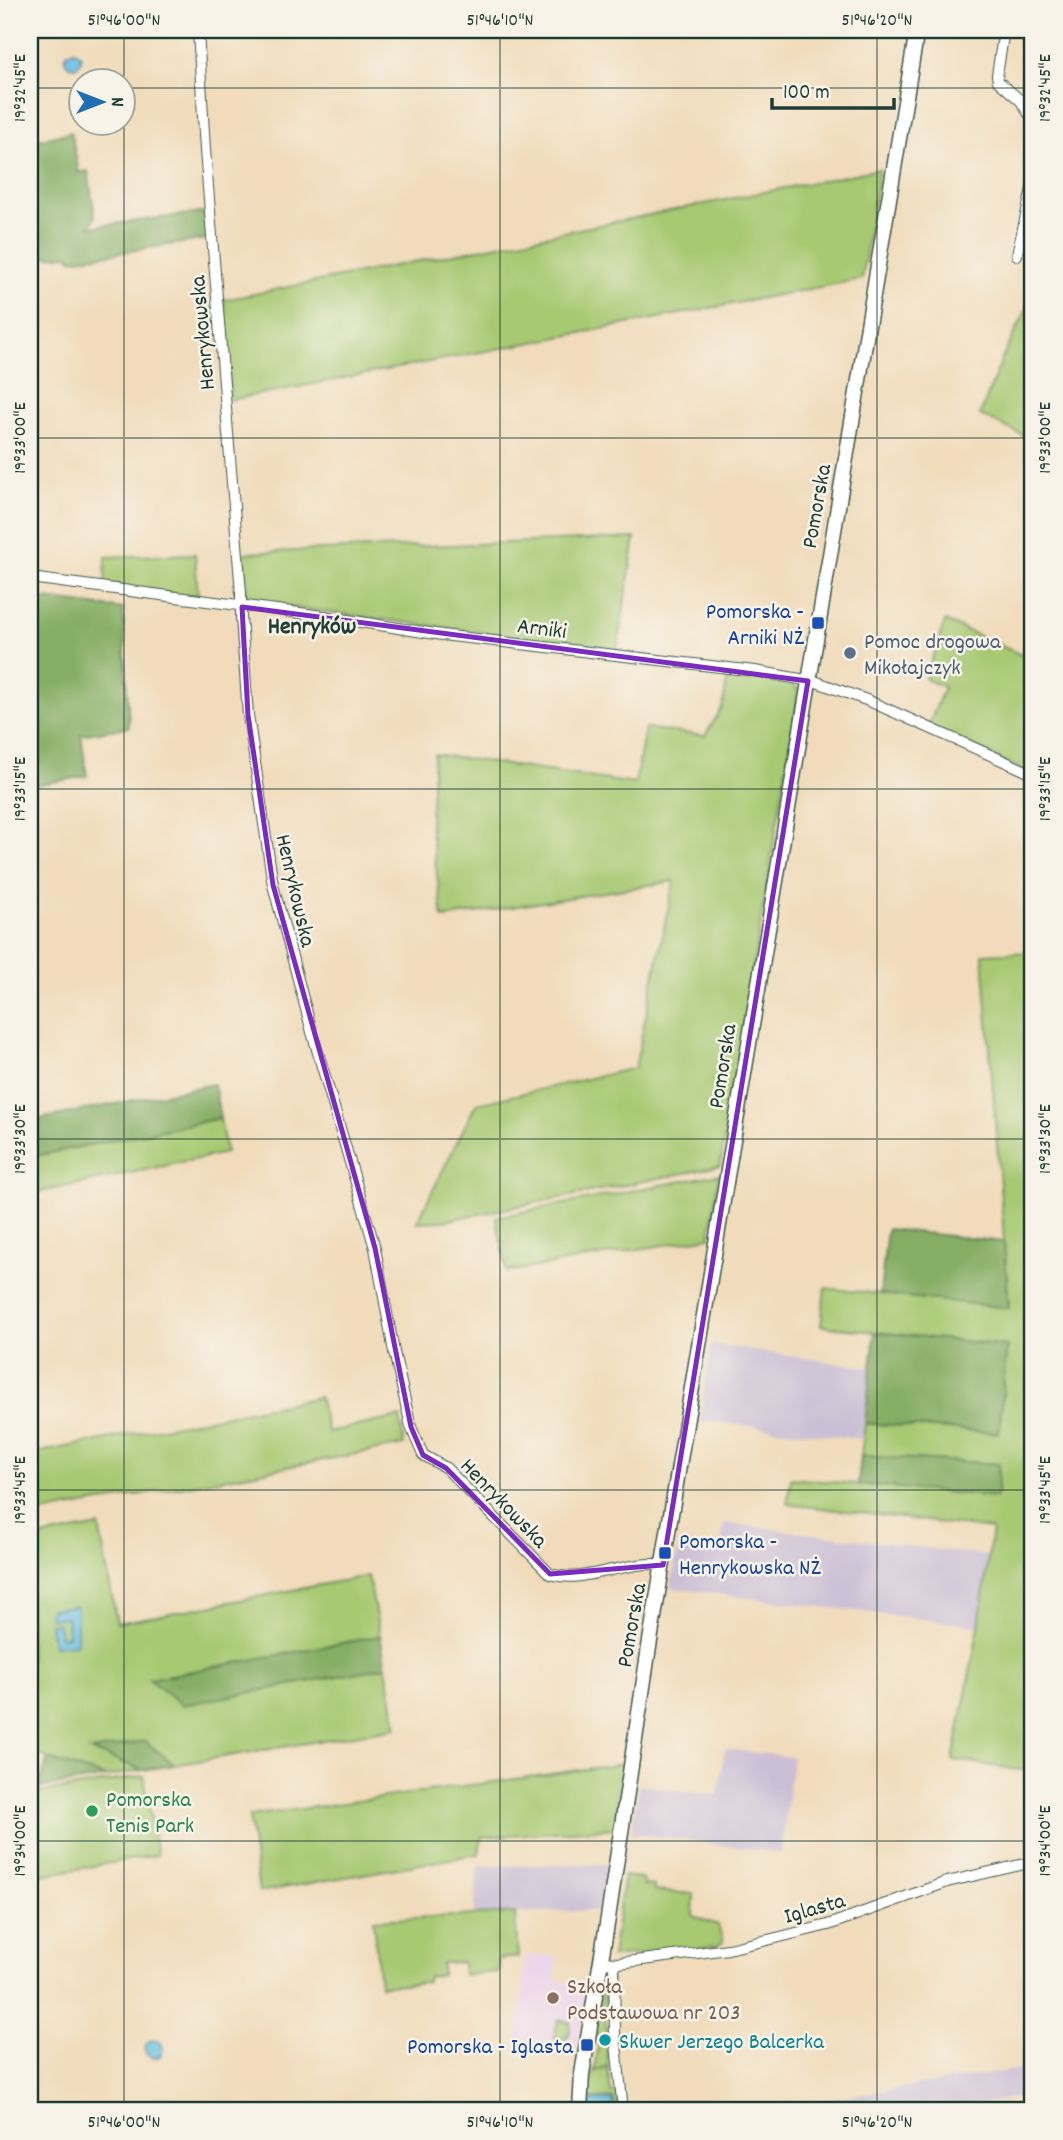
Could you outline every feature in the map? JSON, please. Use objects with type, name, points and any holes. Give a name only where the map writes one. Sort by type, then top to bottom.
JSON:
[{"type":"street","name":"Henrykowska","points":[[198,30],[248,715],[273,885],[312,1032],[375,1248],[396,1365],[411,1427],[420,1451],[428,1459],[446,1468],[550,1574],[558,1577],[573,1576],[647,1563],[663,1564]]},
{"type":"street","name":"Pomorska","points":[[580,2110],[582,2074],[607,1962],[663,1564],[917,30]]},
{"type":"street","points":[[1004,30],[998,81],[1021,101],[1033,120]]},
{"type":"street","points":[[1017,255],[1033,184]]},
{"type":"street","name":"Arniki","points":[[30,578],[323,616],[442,635],[755,671],[826,684],[1033,774]]},
{"type":"street","name":"Iglasta","points":[[607,1962],[728,1948],[776,1938],[828,1925],[947,1882],[1033,1862]]},
{"type":"street","points":[[607,1962],[623,2110]]},
{"type":"highlighted area","points":[[242,607],[808,681],[663,1565],[550,1574],[446,1468],[423,1455],[411,1427],[375,1248],[273,885],[248,715]]},
{"type":"shaded area","points":[[711,1344],[871,1368],[861,1439],[700,1420]]},
{"type":"shaded area","points":[[724,1523],[990,1556],[979,1626],[670,1588],[680,1541],[714,1546],[715,1542],[721,1543]]},
{"type":"shaded area","points":[[725,1749],[793,1757],[781,1853],[631,1833],[639,1785],[718,1795]]},
{"type":"shaded area","points":[[608,1864],[598,1910],[474,1915],[478,1866]]},
{"type":"shaded area","name":"Szkoła Podstawowa nr 203","points":[[526,1955],[558,1957],[555,1980],[588,1985],[575,2059],[516,2048]]},
{"type":"shaded area","points":[[1033,2067],[1033,2095],[938,2110],[764,2110]]},
{"type":"green space","points":[[66,133],[66,136],[72,136],[79,173],[88,171],[95,216],[90,227],[206,212],[208,239],[72,260],[70,255],[30,258],[30,142]]},
{"type":"green space","points":[[879,169],[862,279],[230,400],[224,300]]},
{"type":"green space","points":[[1033,297],[1033,440],[980,415],[1002,359]]},
{"type":"green space","points":[[635,538],[617,650],[249,602],[246,596],[244,553]]},
{"type":"green space","points":[[195,554],[198,597],[105,586],[106,557]]},
{"type":"green space","points":[[30,597],[123,609],[129,727],[81,735],[87,776],[30,786]]},
{"type":"green space","points":[[945,621],[1033,660],[1033,774],[928,727],[944,687],[925,679]]},
{"type":"green space","points":[[728,673],[792,683],[799,691],[720,1166],[443,1221],[417,1222],[476,1104],[635,1068],[674,881],[443,918],[430,823],[434,754],[635,784],[645,728],[705,736],[723,706]]},
{"type":"green space","points":[[1033,952],[1033,1772],[953,1760],[979,1626],[992,1529],[787,1504],[791,1478],[996,1497],[999,1464],[861,1456],[865,1423],[999,1433],[1007,1346],[821,1326],[825,1288],[1009,1308],[983,954]]},
{"type":"green space","points":[[214,1084],[220,1118],[30,1157],[30,1121]]},
{"type":"green space","points":[[220,1118],[226,1153],[30,1194],[30,1157]]},
{"type":"green space","points":[[719,1174],[710,1237],[507,1272],[496,1217]]},
{"type":"green space","points":[[887,1229],[1004,1242],[1009,1308],[880,1294]]},
{"type":"green space","points":[[875,1332],[1007,1346],[999,1433],[865,1423]]},
{"type":"green space","points":[[319,1397],[328,1432],[400,1417],[404,1445],[30,1515],[30,1454]]},
{"type":"green space","points":[[861,1456],[999,1464],[997,1497],[858,1484]]},
{"type":"green space","points":[[99,1526],[117,1623],[368,1576],[380,1636],[150,1679],[182,1705],[386,1667],[397,1728],[174,1765],[145,1741],[92,1751],[143,1770],[106,1777],[30,1751],[30,1539]]},
{"type":"green space","points":[[380,1636],[386,1667],[182,1705],[149,1679]]},
{"type":"green space","points":[[145,1741],[174,1765],[143,1770],[91,1751]]},
{"type":"green space","points":[[48,1759],[106,1777],[39,1788]]},
{"type":"green space","points":[[623,1764],[614,1828],[481,1837],[479,1854],[259,1892],[249,1816]]},
{"type":"green space","name":"Pomorska Tenis Park","points":[[144,1776],[157,1855],[30,1877],[30,1828],[39,1793]]},
{"type":"green space","points":[[624,1876],[644,1879],[643,1885],[654,1886],[654,1891],[694,1894],[693,1916],[718,1925],[723,1942],[716,1947],[612,1957]]},
{"type":"green space","points":[[515,1913],[518,1957],[498,1959],[499,1972],[463,1975],[462,1962],[442,1963],[442,1975],[427,1977],[427,1982],[380,1986],[373,1920]]},
{"type":"green space","points":[[606,1972],[611,1978],[611,1991],[605,1991],[608,2066],[594,2070],[598,2046],[596,2027]]},
{"type":"green space","points":[[558,2020],[570,2022],[566,2040],[554,2038]]},
{"type":"green space","points":[[608,2067],[611,2093],[617,2092],[620,2110],[615,2110],[614,2098],[589,2099],[587,2110],[593,2072]]},
{"type":"water","points":[[70,51],[76,51],[81,56],[78,66],[68,66],[65,62],[65,56]]},
{"type":"water","points":[[75,1606],[76,1644],[53,1646],[50,1624],[58,1623],[60,1637],[68,1636],[67,1617],[50,1619],[49,1612],[51,1609]]},
{"type":"water","points":[[150,2040],[158,2040],[163,2049],[161,2056],[150,2058],[145,2053],[145,2045]]},
{"type":"water","points":[[613,2100],[614,2110],[590,2110],[590,2101]]},
{"type":"place","name":"Pomorska - Arniki NŻ","points":[[818,623]]},
{"type":"place","name":"Pomoc drogowa Mikołajczyk","points":[[850,653]]},
{"type":"place","name":"Pomorska - Henrykowska NŻ","points":[[665,1553]]},
{"type":"place","name":"Pomorska Tenis Park","points":[[92,1811]]},
{"type":"place","name":"Szkoła Podstawowa nr 203","points":[[553,1998]]},
{"type":"place","name":"Skwer Jerzego Balcerka","points":[[605,2040]]},
{"type":"place","name":"Pomorska - Iglasta","points":[[587,2045]]},
{"type":"district","name":"Henryków","points":[[312,625]]}]
